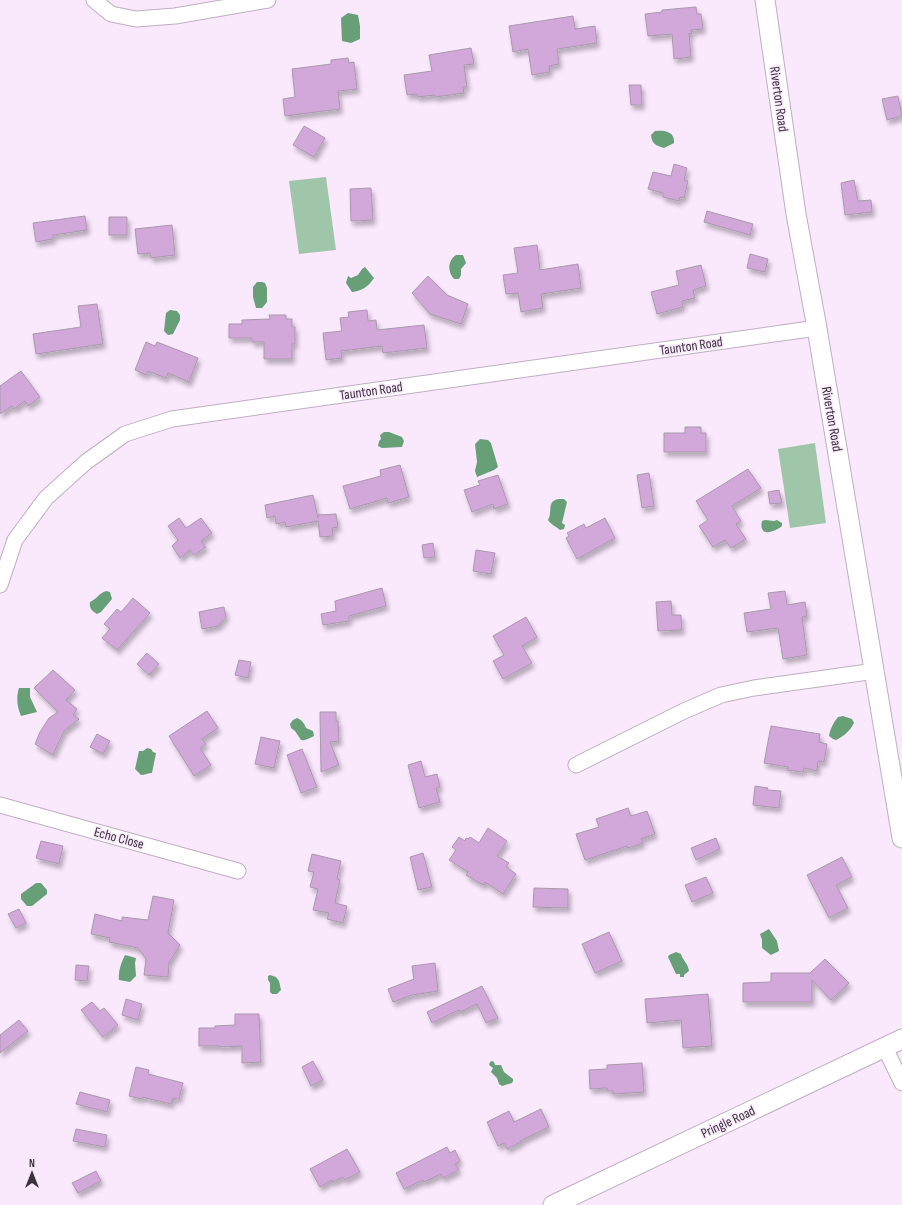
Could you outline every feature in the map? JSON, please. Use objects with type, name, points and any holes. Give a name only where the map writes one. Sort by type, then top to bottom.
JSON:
[{"type":"street","points":[[94,0],[111,14],[136,19],[175,16],[268,0]]},
{"type":"street","name":"Riverton Road","points":[[765,0],[796,214],[817,328],[902,838]]},
{"type":"street","name":"Taunton Road","points":[[0,584],[15,540],[46,498],[86,462],[125,434],[172,419],[817,328]]},
{"type":"street","points":[[576,765],[684,711],[721,695],[754,688],[875,671]]},
{"type":"street","name":"Echo Close","points":[[0,805],[238,871]]},
{"type":"street","name":"Pringle Road","points":[[553,1205],[902,1039]]},
{"type":"street","points":[[885,1048],[902,1083]]},
{"type":"shaded area","points":[[348,13],[358,15],[360,26],[360,39],[351,43],[342,41],[341,18]]},
{"type":"shaded area","points":[[655,131],[668,132],[673,136],[674,143],[664,148],[656,145],[652,140],[651,135]]},
{"type":"shaded area","points":[[326,177],[336,250],[299,254],[289,181]]},
{"type":"shaded area","points":[[456,255],[463,255],[466,263],[461,269],[459,279],[454,279],[449,270],[451,260]]},
{"type":"shaded area","points":[[365,267],[374,278],[365,288],[352,292],[346,283],[348,276],[351,278],[358,275]]},
{"type":"shaded area","points":[[257,282],[265,283],[267,288],[267,302],[262,308],[256,308],[253,297],[253,287]]},
{"type":"shaded area","points":[[170,310],[177,311],[180,315],[180,320],[173,334],[168,335],[164,331],[166,313]]},
{"type":"shaded area","points":[[384,432],[389,432],[402,437],[404,441],[402,447],[382,448],[378,446],[381,439],[380,435]]},
{"type":"shaded area","points":[[480,439],[488,440],[491,443],[498,467],[477,477],[475,471],[477,462],[475,444]]},
{"type":"shaded area","points":[[815,443],[826,523],[790,528],[778,449]]},
{"type":"shaded area","points":[[559,499],[564,499],[567,502],[562,523],[565,525],[564,529],[560,530],[548,520],[552,502]]},
{"type":"shaded area","points":[[777,520],[782,523],[782,526],[772,532],[765,532],[762,530],[761,526],[762,521]]},
{"type":"shaded area","points":[[106,591],[110,592],[112,599],[101,612],[97,614],[91,609],[90,602]]},
{"type":"shaded area","points":[[19,688],[30,688],[30,697],[37,712],[21,716],[17,702]]},
{"type":"shaded area","points":[[843,716],[852,719],[854,723],[844,735],[836,740],[833,739],[829,736],[831,728],[838,717]]},
{"type":"shaded area","points":[[297,718],[303,722],[306,728],[313,731],[314,736],[306,740],[301,740],[291,728],[290,724]]},
{"type":"shaded area","points":[[147,748],[156,753],[152,773],[141,775],[135,769],[139,751],[143,751]]},
{"type":"shaded area","points":[[36,883],[41,883],[47,890],[47,894],[32,906],[27,906],[21,899],[21,894]]},
{"type":"shaded area","points":[[769,929],[777,941],[779,951],[771,955],[762,948],[760,934]]},
{"type":"shaded area","points":[[676,952],[681,954],[687,964],[689,971],[684,975],[684,977],[680,977],[680,974],[676,974],[668,957]]},
{"type":"shaded area","points":[[125,955],[136,958],[136,976],[130,982],[119,980],[120,967]]},
{"type":"shaded area","points":[[270,975],[276,977],[279,981],[281,990],[277,994],[272,994],[270,992],[268,976]]},
{"type":"shaded area","points":[[492,1061],[495,1065],[501,1065],[504,1072],[513,1079],[512,1083],[502,1086],[499,1084],[497,1078],[491,1072],[493,1068],[489,1065]]},
{"type":"building","points":[[696,7],[697,14],[701,14],[703,29],[691,30],[692,34],[689,33],[691,57],[674,59],[672,34],[648,36],[645,14],[662,12],[662,10]]},
{"type":"building","points":[[573,16],[575,29],[595,26],[597,43],[557,49],[559,64],[549,66],[550,72],[532,75],[528,49],[513,52],[509,26]]},
{"type":"building","points":[[471,48],[474,64],[464,65],[467,87],[463,87],[464,93],[435,97],[435,95],[417,97],[417,94],[407,95],[404,75],[432,71],[429,55]]},
{"type":"building","points":[[348,58],[349,63],[354,62],[357,89],[338,91],[340,109],[285,116],[283,99],[295,97],[292,69],[331,64],[331,60]]},
{"type":"building","points":[[629,85],[641,85],[642,105],[631,105]]},
{"type":"building","points":[[898,96],[902,116],[887,120],[882,99]]},
{"type":"building","points":[[304,126],[325,138],[314,157],[293,145]]},
{"type":"building","points":[[674,164],[687,168],[684,180],[688,181],[684,198],[680,197],[679,201],[663,197],[663,193],[648,189],[653,172],[671,176]]},
{"type":"building","points":[[854,180],[858,201],[871,200],[872,212],[845,215],[841,183]]},
{"type":"building","points":[[371,188],[373,220],[351,221],[350,189]]},
{"type":"building","points":[[707,211],[753,224],[750,235],[704,222]]},
{"type":"building","points":[[85,216],[87,230],[53,235],[53,239],[36,242],[33,223]]},
{"type":"building","points":[[109,217],[127,217],[127,235],[109,235]]},
{"type":"building","points":[[172,225],[175,255],[151,258],[150,253],[138,254],[135,229]]},
{"type":"building","points":[[537,245],[540,270],[578,264],[581,288],[541,294],[543,308],[521,312],[518,293],[506,294],[503,275],[518,273],[514,248]]},
{"type":"building","points":[[750,254],[768,259],[765,272],[747,268]]},
{"type":"building","points":[[701,265],[706,286],[693,290],[695,298],[682,301],[683,307],[657,314],[651,292],[679,285],[676,271]]},
{"type":"building","points":[[428,276],[447,295],[468,304],[461,324],[430,314],[412,293]]},
{"type":"building","points":[[97,304],[103,344],[36,354],[33,334],[81,327],[78,306]]},
{"type":"building","points":[[367,310],[368,321],[376,320],[377,330],[424,325],[427,348],[383,353],[382,346],[341,351],[342,358],[326,360],[323,333],[342,331],[340,318],[349,317],[348,312]]},
{"type":"building","points":[[269,315],[286,315],[286,319],[292,319],[292,327],[295,327],[295,344],[292,344],[292,359],[264,359],[264,342],[252,342],[252,338],[229,338],[229,324],[242,324],[242,320],[270,319]]},
{"type":"building","points":[[146,342],[155,346],[157,342],[198,358],[189,382],[168,373],[166,378],[148,371],[146,375],[135,370]]},
{"type":"building","points":[[21,371],[40,397],[28,406],[25,401],[14,409],[12,406],[0,414],[0,386]]},
{"type":"building","points":[[685,427],[701,427],[701,433],[706,433],[706,452],[664,452],[664,433],[685,433]]},
{"type":"building","points":[[400,465],[409,497],[388,503],[387,498],[350,509],[343,486],[381,476],[380,470]]},
{"type":"building","points":[[748,469],[761,488],[732,506],[741,521],[736,524],[746,539],[731,548],[725,540],[713,547],[699,526],[708,520],[696,501]]},
{"type":"building","points":[[649,473],[654,506],[642,508],[637,475]]},
{"type":"building","points":[[498,475],[508,504],[494,509],[493,504],[472,512],[464,490],[480,485],[478,481]]},
{"type":"building","points":[[779,490],[782,503],[770,504],[768,492]]},
{"type":"building","points":[[313,495],[318,518],[318,515],[336,514],[338,527],[332,528],[333,536],[320,537],[318,521],[286,527],[285,522],[276,524],[275,516],[267,518],[265,505]]},
{"type":"building","points":[[179,518],[186,528],[201,518],[212,533],[201,541],[206,547],[194,555],[190,550],[180,558],[172,546],[178,540],[168,526]]},
{"type":"building","points":[[605,518],[615,538],[577,559],[566,538],[569,536],[567,533],[584,524],[586,528]]},
{"type":"building","points":[[433,543],[435,557],[424,558],[422,545]]},
{"type":"building","points":[[476,550],[495,553],[491,574],[473,571]]},
{"type":"building","points":[[382,588],[386,606],[349,616],[349,621],[323,625],[321,614],[336,611],[335,601]]},
{"type":"building","points":[[785,591],[787,605],[805,602],[807,616],[802,617],[807,655],[783,659],[778,628],[747,632],[744,613],[771,609],[768,593]]},
{"type":"building","points":[[133,598],[150,613],[117,650],[102,638],[110,629],[104,624],[117,609],[121,612]]},
{"type":"building","points":[[671,601],[672,615],[681,615],[682,630],[658,631],[656,602]]},
{"type":"building","points":[[224,607],[226,617],[218,626],[202,629],[199,612]]},
{"type":"building","points":[[526,617],[537,637],[522,646],[532,663],[503,679],[493,661],[504,655],[493,636]]},
{"type":"building","points":[[147,653],[159,664],[149,675],[137,664]]},
{"type":"building","points":[[239,660],[251,662],[248,678],[235,675]]},
{"type":"building","points":[[53,670],[75,690],[66,700],[77,709],[73,715],[79,719],[64,731],[53,755],[35,744],[40,732],[49,718],[58,712],[34,688]]},
{"type":"building","points":[[207,711],[218,728],[202,739],[206,744],[200,748],[211,765],[194,776],[169,736]]},
{"type":"building","points":[[320,712],[336,712],[339,741],[330,742],[339,765],[321,772]]},
{"type":"building","points":[[771,726],[820,734],[819,742],[827,744],[824,762],[818,761],[817,771],[804,768],[803,772],[787,770],[788,767],[764,763]]},
{"type":"building","points":[[97,734],[110,741],[103,754],[90,747]]},
{"type":"building","points":[[261,737],[280,741],[274,768],[255,764]]},
{"type":"building","points":[[302,749],[317,787],[301,793],[287,755]]},
{"type":"building","points":[[421,761],[425,777],[437,774],[440,787],[436,788],[440,802],[419,808],[408,765]]},
{"type":"building","points":[[755,786],[768,788],[767,790],[781,791],[779,808],[753,805]]},
{"type":"building","points":[[628,808],[631,816],[647,811],[655,834],[641,839],[643,843],[628,848],[627,846],[585,860],[576,834],[599,827],[596,819]]},
{"type":"building","points":[[488,828],[507,841],[497,856],[509,863],[506,867],[516,874],[503,894],[485,882],[483,885],[466,875],[468,872],[449,860],[456,850],[452,847],[459,837],[465,841],[466,838],[468,839],[470,837],[479,843]]},
{"type":"building","points":[[716,838],[720,849],[696,860],[691,848]]},
{"type":"building","points":[[41,841],[63,846],[59,864],[36,858]]},
{"type":"building","points":[[423,853],[432,887],[418,890],[410,857]]},
{"type":"building","points":[[312,854],[341,861],[337,879],[340,880],[335,903],[347,906],[343,923],[327,919],[329,913],[313,910],[318,889],[310,887],[314,872],[308,871]]},
{"type":"building","points":[[842,857],[852,877],[836,885],[848,908],[829,918],[807,875]]},
{"type":"building","points":[[706,877],[713,893],[692,902],[685,885]]},
{"type":"building","points":[[534,888],[568,889],[568,908],[533,907]]},
{"type":"building","points":[[153,896],[174,900],[168,933],[180,945],[169,963],[168,977],[144,975],[146,959],[138,948],[109,942],[110,938],[91,934],[95,914],[122,921],[122,917],[148,920]]},
{"type":"building","points":[[19,909],[26,923],[16,928],[8,914]]},
{"type":"building","points":[[609,932],[622,961],[595,973],[582,944]]},
{"type":"building","points":[[825,959],[849,983],[831,1000],[812,980],[812,1002],[743,1002],[743,983],[771,982],[771,973],[810,973]]},
{"type":"building","points":[[435,963],[438,991],[412,995],[393,1002],[388,989],[414,979],[412,966]]},
{"type":"building","points":[[76,965],[89,966],[87,981],[75,980]]},
{"type":"building","points":[[482,986],[498,1018],[486,1023],[477,1004],[460,1012],[459,1010],[432,1023],[427,1012]]},
{"type":"building","points":[[708,994],[712,1046],[683,1048],[681,1020],[647,1023],[645,999]]},
{"type":"building","points":[[126,999],[142,1004],[138,1020],[122,1015]]},
{"type":"building","points":[[92,1002],[100,1011],[104,1008],[118,1025],[103,1037],[81,1010]]},
{"type":"building","points":[[235,1014],[259,1014],[261,1062],[242,1063],[242,1046],[199,1046],[199,1028],[215,1028],[215,1026],[235,1025]]},
{"type":"building","points":[[19,1020],[28,1031],[0,1053],[0,1035]]},
{"type":"building","points":[[313,1061],[323,1080],[311,1086],[302,1067]]},
{"type":"building","points":[[642,1063],[644,1092],[613,1094],[613,1091],[608,1091],[607,1088],[590,1089],[589,1070],[607,1069],[607,1065]]},
{"type":"building","points":[[136,1067],[149,1070],[148,1074],[183,1083],[179,1099],[173,1098],[171,1104],[142,1097],[142,1099],[129,1096]]},
{"type":"building","points":[[80,1092],[110,1100],[107,1112],[76,1104]]},
{"type":"building","points":[[541,1109],[549,1127],[507,1149],[504,1143],[498,1146],[487,1122],[509,1111],[514,1122]]},
{"type":"building","points":[[76,1129],[107,1135],[105,1147],[73,1141]]},
{"type":"building","points":[[447,1147],[450,1153],[455,1150],[460,1161],[455,1164],[459,1170],[443,1178],[441,1174],[424,1182],[423,1180],[404,1189],[396,1173]]},
{"type":"building","points":[[347,1149],[360,1172],[345,1180],[343,1177],[333,1182],[332,1180],[320,1187],[310,1169]]},
{"type":"building","points":[[96,1171],[101,1181],[78,1193],[72,1183]]}]
